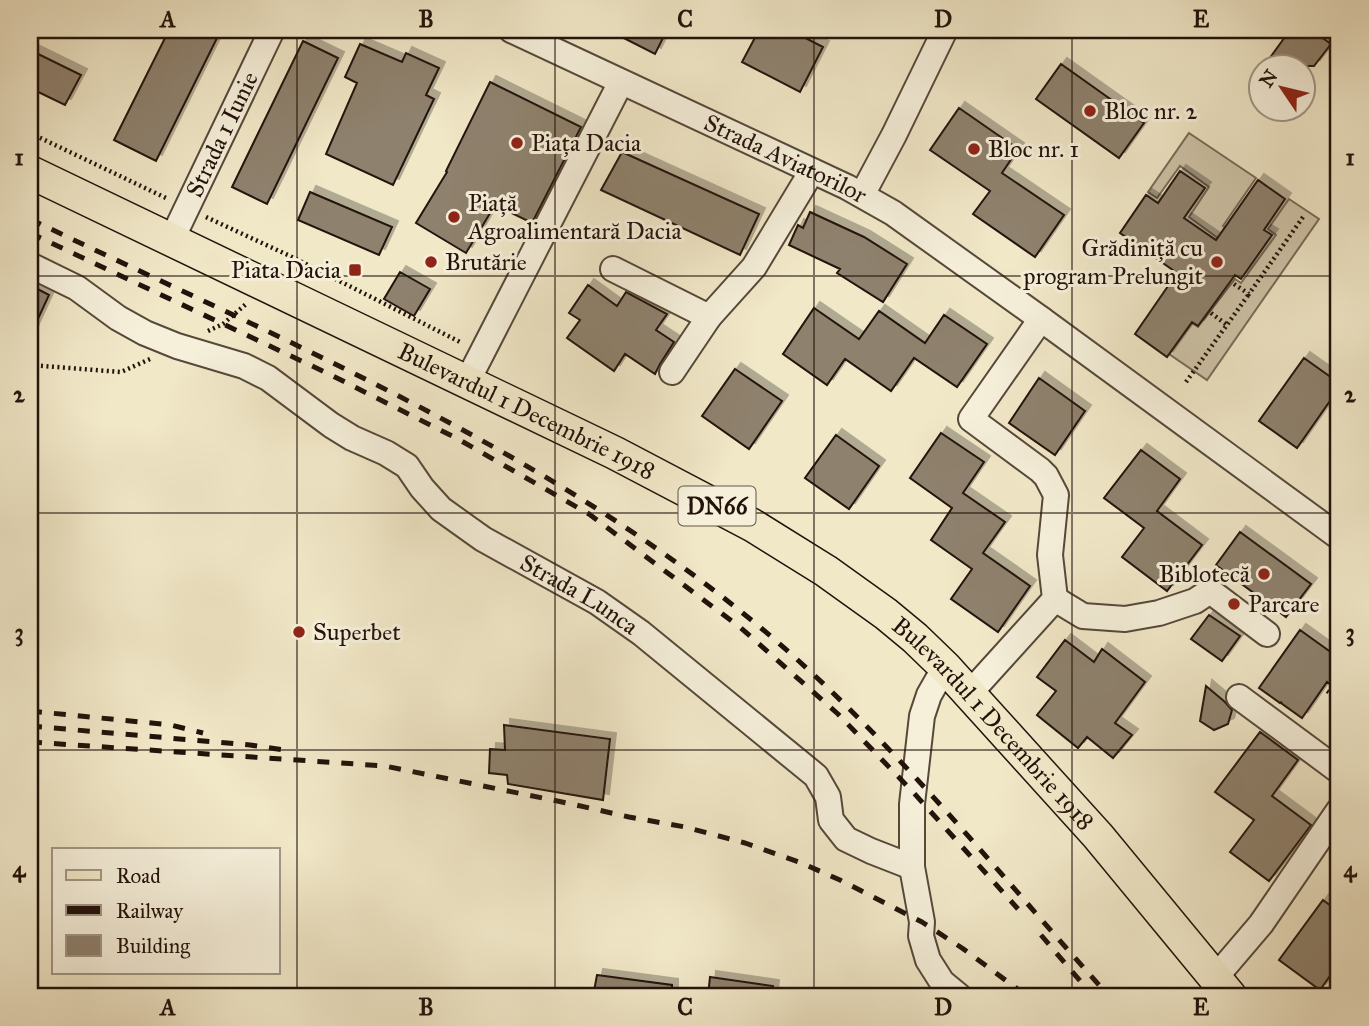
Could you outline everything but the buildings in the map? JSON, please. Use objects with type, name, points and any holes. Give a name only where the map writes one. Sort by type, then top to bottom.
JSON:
[{"type":"main road","name":"Bulevardul 1 Decembrie 1918","points":[[30,172],[615,453],[752,525],[826,571],[886,614],[945,667],[1098,836],[1223,987]]},
{"type":"street","name":"Strada 1 Iunie","points":[[172,239],[272,30]]},
{"type":"street","name":"Strada Aviatorilor","points":[[511,30],[812,171],[893,213],[1339,537]]},
{"type":"street","points":[[862,195],[945,30]]},
{"type":"street","points":[[467,382],[621,82]]},
{"type":"street","points":[[672,372],[709,317],[754,267],[812,171]]},
{"type":"street","name":"Strada Lunca","points":[[30,265],[77,288],[136,328],[177,346],[244,366],[268,378],[331,425],[407,466],[441,509],[483,539],[597,602],[642,633],[816,776],[828,797],[831,820],[846,839],[912,867]]},
{"type":"street","points":[[613,269],[709,317]]},
{"type":"street","points":[[969,694],[1055,599],[1050,555],[1056,495],[1046,476],[971,419],[1041,318]]},
{"type":"street","points":[[1055,599],[1083,616],[1125,619],[1159,613],[1195,601],[1210,591],[1267,634]]},
{"type":"street","points":[[945,667],[929,695],[922,716],[912,804],[912,867],[922,922],[921,936],[928,960],[942,982],[959,996]]},
{"type":"street","points":[[1239,697],[1339,771]]},
{"type":"street","points":[[1223,987],[1261,924],[1339,810]]},
{"type":"path","points":[[30,133],[290,256],[482,352]]},
{"type":"path","points":[[1186,382],[1303,218]]},
{"type":"path","points":[[30,365],[121,372],[223,324],[244,306],[273,288],[290,256]]},
{"type":"path","points":[[1234,284],[1249,294]]},
{"type":"path","points":[[1211,313],[1227,325]]},
{"type":"path","points":[[1327,691],[1339,699]]},
{"type":"shaded area","points":[[1189,133],[1256,178],[1223,226],[1230,230],[1222,241],[1189,217],[1209,187],[1180,166],[1157,198],[1148,192]]},
{"type":"shaded area","points":[[1289,199],[1319,219],[1207,380],[1169,354],[1192,323],[1198,327],[1235,279],[1241,283],[1276,235],[1268,229]]},
{"type":"railway","points":[[30,219],[408,401],[501,451],[591,505],[678,563],[761,628],[854,714],[941,806],[1109,996]]},
{"type":"railway","points":[[30,233],[327,373],[458,439],[589,514],[741,628],[838,714],[913,792],[1018,909]]},
{"type":"railway","points":[[30,711],[171,725],[203,733]]},
{"type":"railway","points":[[30,726],[284,750]]},
{"type":"railway","points":[[30,742],[385,766],[685,827],[745,843],[840,880],[922,922],[1027,996]]},
{"type":"railway","points":[[1041,935],[1093,996]]},
{"type":"place","name":"Bloc nr. 2","points":[[1090,111]]},
{"type":"place","name":"Piața Dacia","points":[[517,143]]},
{"type":"place","name":"Bloc nr. 1","points":[[974,149]]},
{"type":"place","name":"Piață Agroalimentară Dacia","points":[[454,217]]},
{"type":"place","name":"Brutărie","points":[[431,262]]},
{"type":"place","name":"Grădiniță cu program Prelungit","points":[[1217,262]]},
{"type":"place","name":"Piata Dacia","points":[[355,270]]},
{"type":"place","name":"Biblotecă","points":[[1264,574]]},
{"type":"place","name":"Parcare","points":[[1234,604]]},
{"type":"place","name":"Superbet","points":[[299,632]]}]
